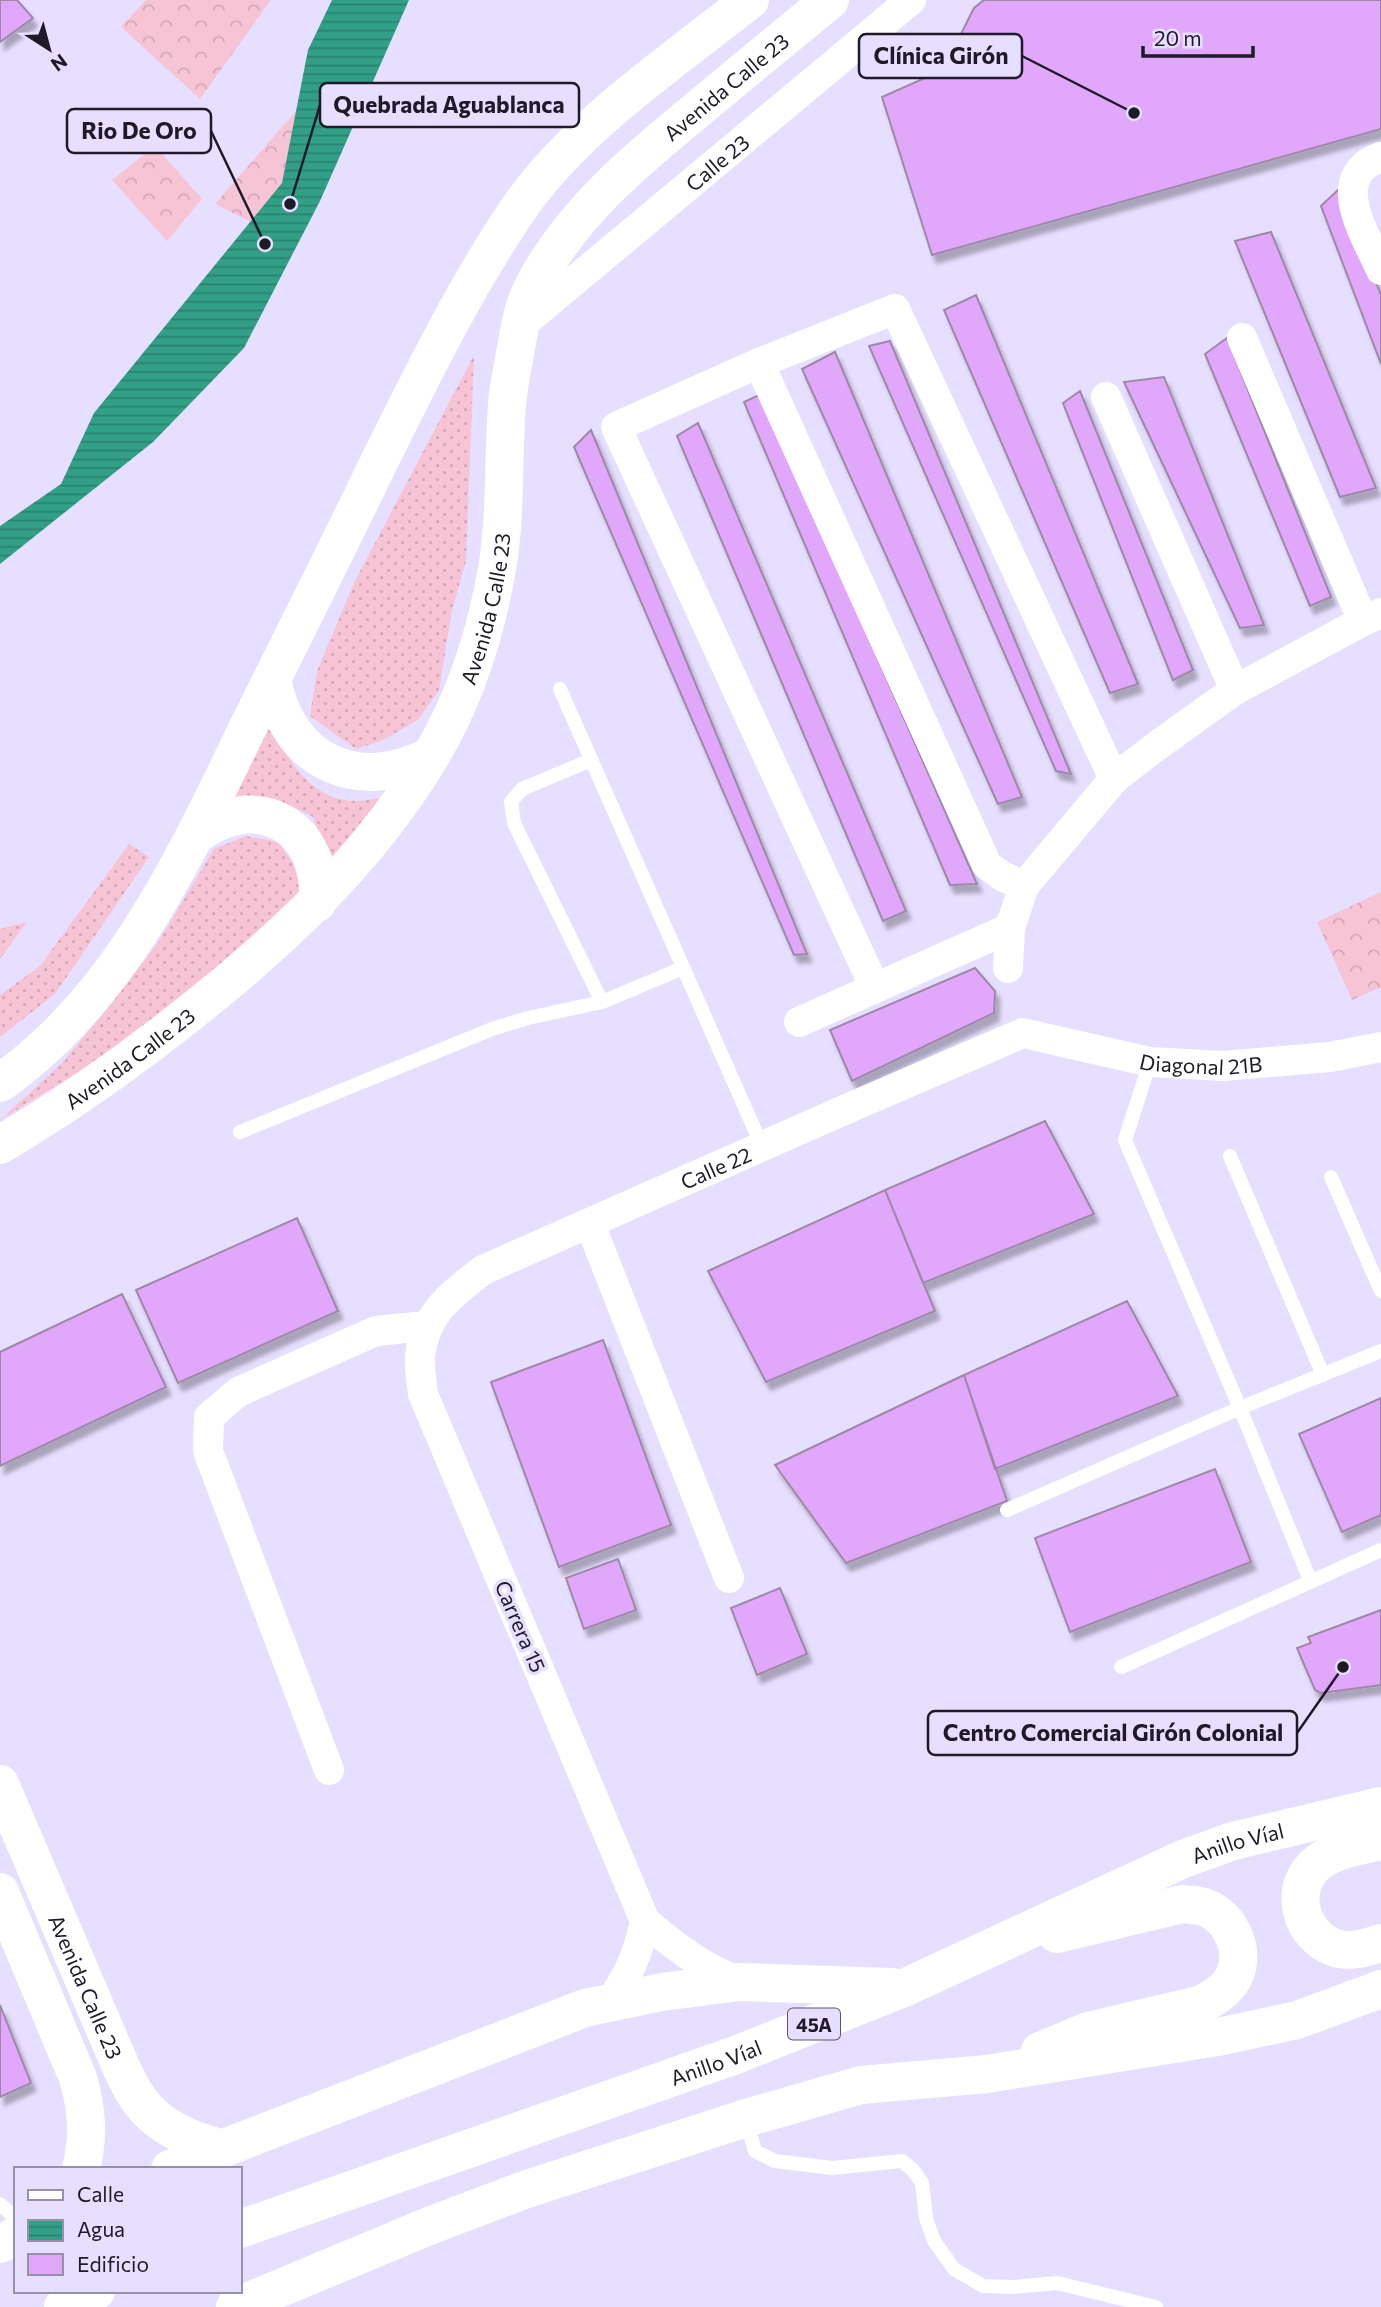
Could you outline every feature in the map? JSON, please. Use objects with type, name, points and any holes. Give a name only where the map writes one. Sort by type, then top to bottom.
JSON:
[{"type":"main road","points":[[0,1083],[67,1026],[112,972],[149,918],[194,837],[472,281],[519,208],[559,160],[604,116],[750,0]]},
{"type":"main road","name":"Avenida Calle 23","points":[[0,1145],[87,1090],[238,975],[317,903],[390,819],[431,756],[462,694],[483,632],[499,561],[507,402],[520,326],[533,287],[558,244],[598,197],[645,153],[830,0]]},
{"type":"main road","points":[[272,679],[276,702],[286,724],[301,742],[319,757],[341,768],[363,773],[387,772],[410,767],[431,756]]},
{"type":"main road","points":[[194,837],[209,825],[226,817],[245,814],[264,816],[281,823],[296,834],[308,848],[316,866],[319,884],[317,903]]},
{"type":"main road","name":"Avenida Calle 23","points":[[0,1784],[137,2098],[162,2124],[190,2140],[220,2148]]},
{"type":"main road","name":"Anillo Víal","points":[[242,2228],[733,2056],[906,1987],[1183,1859],[1233,1841],[1381,1807]]},
{"type":"main road","points":[[1381,1841],[1332,1853],[1318,1862],[1308,1872],[1302,1886],[1300,1909],[1313,1934],[1328,1945],[1342,1950],[1381,1943]]},
{"type":"main road","name":"Avenida Calle 23","points":[[0,1892],[78,2078],[86,2104],[87,2143],[81,2167]]},
{"type":"main road","points":[[954,1964],[1070,1930],[1182,1904],[1202,1906],[1215,1913],[1232,1930],[1237,1945],[1237,1965],[1231,1981],[1215,1998],[1199,2005],[1088,2031],[987,2074]]},
{"type":"main road","points":[[175,2167],[585,2008],[662,1992],[740,1982],[906,1987]]},
{"type":"main road","points":[[235,2307],[512,2194],[611,2160],[861,2085],[987,2074],[1218,2038],[1297,2020],[1381,1989]]},
{"type":"main road","points":[[63,2307],[92,2293]]},
{"type":"street","name":"Calle 23","points":[[520,326],[911,0]]},
{"type":"street","points":[[1381,156],[1373,159],[1354,177],[1352,192],[1353,205],[1381,270]]},
{"type":"street","points":[[875,988],[616,427],[759,363],[895,309],[1114,779]]},
{"type":"street","points":[[1008,968],[1010,929],[1024,886],[1114,779],[1235,690],[1372,617],[1242,338]]},
{"type":"street","points":[[759,363],[987,865],[1002,876],[1024,886]]},
{"type":"street","points":[[1106,397],[1235,690]]},
{"type":"street","points":[[800,1022],[1010,929]]},
{"type":"street","name":"Calle 22","points":[[426,1326],[451,1295],[483,1270],[1023,1033]]},
{"type":"street","name":"Diagonal 21B","points":[[1023,1033],[1150,1062],[1223,1066],[1330,1057],[1381,1047]]},
{"type":"street","points":[[590,1224],[729,1578]]},
{"type":"street","points":[[329,1770],[208,1451],[209,1416],[237,1392],[376,1331],[426,1326]]},
{"type":"street","name":"Carrera 15","points":[[426,1326],[420,1358],[423,1394],[645,1921],[690,1957],[714,1972],[740,1982]]},
{"type":"street","points":[[585,2008],[610,2002],[627,1978],[645,1921]]},
{"type":"lane","points":[[560,689],[762,1146]]},
{"type":"lane","points":[[591,760],[522,789],[511,802],[514,823],[602,1002]]},
{"type":"lane","points":[[240,1132],[492,1029],[528,1018],[602,1002],[683,968]]},
{"type":"lane","points":[[1150,1062],[1125,1140],[1240,1408],[1310,1580]]},
{"type":"lane","points":[[1230,1156],[1323,1375]]},
{"type":"lane","points":[[1331,1177],[1381,1291]]},
{"type":"lane","points":[[1007,1510],[1240,1408],[1381,1351]]},
{"type":"lane","points":[[1121,1667],[1381,1550]]},
{"type":"lane","points":[[746,2118],[755,2151],[775,2161],[832,2168],[902,2161],[914,2171],[922,2183],[926,2218],[934,2241],[954,2269],[983,2286],[1013,2287],[1057,2283],[1156,2307]]},
{"type":"lane","points":[[0,2204],[14,2217]]},
{"type":"green space","points":[[146,0],[271,0],[200,99],[121,27]]},
{"type":"green space","points":[[305,101],[280,236],[215,204]]},
{"type":"green space","points":[[155,146],[202,199],[167,241],[112,180]]},
{"type":"green space","points":[[474,355],[466,561],[452,610],[439,690],[418,720],[383,740],[356,749],[310,716],[317,671],[355,581]]},
{"type":"green space","points":[[271,725],[293,764],[314,786],[326,794],[356,801],[389,796],[333,863],[312,816],[275,799],[233,797]]},
{"type":"green space","points":[[246,836],[278,842],[293,863],[301,889],[270,925],[108,1054],[0,1120],[61,1064],[110,1005],[157,944],[214,849]]},
{"type":"green space","points":[[129,844],[149,857],[55,994],[0,1037],[0,995],[40,966]]},
{"type":"green space","points":[[1381,892],[1381,987],[1352,1000],[1317,922]]},
{"type":"green space","points":[[27,922],[0,959],[0,929]]},
{"type":"water","points":[[332,0],[409,0],[320,201],[244,348],[153,442],[0,564],[0,526],[61,484],[94,413],[282,183],[308,50]]},
{"type":"building","points":[[0,0],[17,0],[33,18],[0,42]]},
{"type":"building","points":[[984,0],[1381,0],[1381,129],[932,255],[882,97],[954,65],[954,48],[974,8]]},
{"type":"building","points":[[1339,189],[1381,295],[1381,364],[1321,206]]},
{"type":"building","points":[[1271,232],[1376,488],[1340,497],[1235,241]]},
{"type":"building","points":[[976,295],[1138,684],[1110,693],[944,310]]},
{"type":"building","points":[[1227,338],[1331,597],[1310,606],[1205,354]]},
{"type":"building","points":[[890,341],[1071,774],[1056,771],[869,346]]},
{"type":"building","points":[[835,352],[1022,797],[998,804],[802,369]]},
{"type":"building","points":[[1164,377],[1264,625],[1240,628],[1124,382]]},
{"type":"building","points":[[1080,391],[1193,670],[1173,680],[1063,403]]},
{"type":"building","points":[[761,394],[977,884],[950,885],[744,402]]},
{"type":"building","points":[[698,423],[906,911],[883,921],[677,436]]},
{"type":"building","points":[[591,430],[807,954],[794,955],[574,447]]},
{"type":"building","points":[[975,968],[995,991],[994,1013],[852,1081],[830,1030]]},
{"type":"building","points":[[1045,1121],[1094,1214],[923,1283],[885,1190]]},
{"type":"building","points":[[885,1190],[935,1311],[766,1382],[708,1271]]},
{"type":"building","points":[[297,1218],[338,1311],[178,1383],[136,1290]]},
{"type":"building","points":[[122,1294],[166,1387],[0,1466],[0,1352]]},
{"type":"building","points":[[1127,1301],[1178,1396],[995,1469],[964,1375]]},
{"type":"building","points":[[603,1340],[671,1525],[559,1567],[491,1382]]},
{"type":"building","points":[[964,1375],[1007,1501],[846,1563],[775,1465]]},
{"type":"building","points":[[1381,1398],[1381,1515],[1342,1532],[1299,1434]]},
{"type":"building","points":[[1215,1469],[1251,1562],[1070,1632],[1035,1538]]},
{"type":"building","points":[[618,1559],[636,1610],[584,1629],[566,1578]]},
{"type":"building","points":[[780,1588],[807,1654],[757,1675],[731,1608]]},
{"type":"building","points":[[1381,1610],[1381,1685],[1321,1693],[1315,1690],[1297,1648],[1311,1643],[1308,1637]]},
{"type":"building","points":[[0,2005],[31,2083],[0,2097]]},
{"type":"place","name":"Clínica Girón","points":[[1134,113]]},
{"type":"place","name":"Quebrada Aguablanca","points":[[290,204]]},
{"type":"place","name":"Rio De Oro","points":[[265,244]]},
{"type":"place","name":"Centro Comercial Girón Colonial","points":[[1343,1667]]}]
